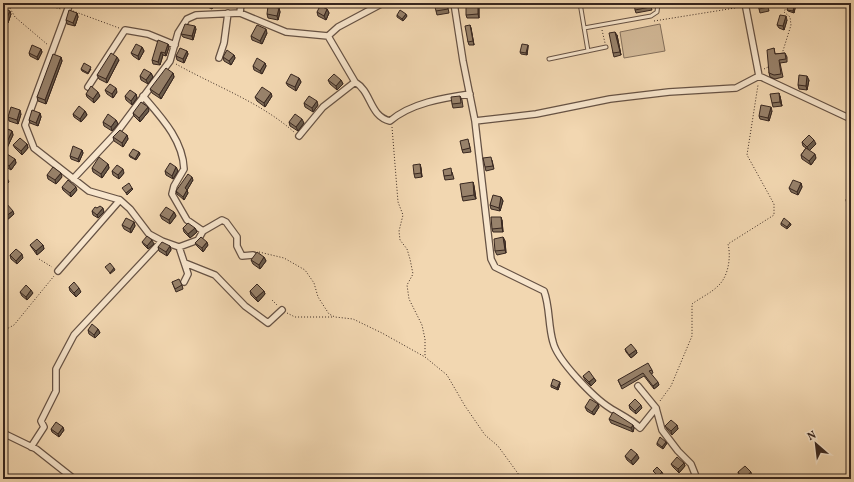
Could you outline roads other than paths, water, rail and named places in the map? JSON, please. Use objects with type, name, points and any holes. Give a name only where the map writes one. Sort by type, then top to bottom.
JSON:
[{"type":"street","points":[[240,13],[241,3]]},
{"type":"street","points":[[73,179],[117,132],[170,61],[178,33],[187,20],[196,15],[240,13],[286,32],[328,36],[338,27],[383,3]]},
{"type":"street","points":[[454,3],[463,61],[475,121],[491,259],[495,267],[544,290],[548,301],[553,343],[577,380],[608,407],[633,420],[640,428],[656,408]]},
{"type":"street","points":[[745,3],[759,76]]},
{"type":"street","points":[[68,7],[25,125],[34,148],[89,190],[120,200],[130,209],[148,234],[162,241],[179,247],[198,240],[203,231],[218,221],[226,222],[237,237],[237,246],[242,256],[253,255]]},
{"type":"street","points":[[219,58],[224,42],[228,13]]},
{"type":"street","points":[[88,87],[125,30],[148,34],[175,45]]},
{"type":"street","points":[[328,36],[356,82],[367,93],[376,113],[383,119],[390,121],[397,114],[432,101],[470,94]]},
{"type":"street","points":[[475,121],[536,114],[610,99],[669,92],[736,88],[759,76]]},
{"type":"street","points":[[759,76],[851,119]]},
{"type":"street","points":[[299,136],[323,106],[356,82]]},
{"type":"street","points":[[143,96],[166,122],[179,145],[184,169],[174,186],[172,194],[186,220],[203,231]]},
{"type":"street","points":[[58,270],[120,200]]},
{"type":"street","points":[[31,447],[44,427],[40,421],[56,391],[56,369],[74,335],[162,241]]},
{"type":"street","points":[[179,247],[188,274],[184,282]]},
{"type":"street","points":[[185,263],[216,274],[245,306],[268,323],[282,310]]},
{"type":"street","points":[[638,386],[656,408],[662,430],[678,452],[691,464],[697,479]]},
{"type":"street","points":[[3,433],[31,447],[74,479]]},
{"type":"lane","points":[[580,3],[588,51]]},
{"type":"lane","points":[[584,28],[651,16],[657,12],[658,3]]},
{"type":"lane","points":[[549,59],[606,47]]}]
